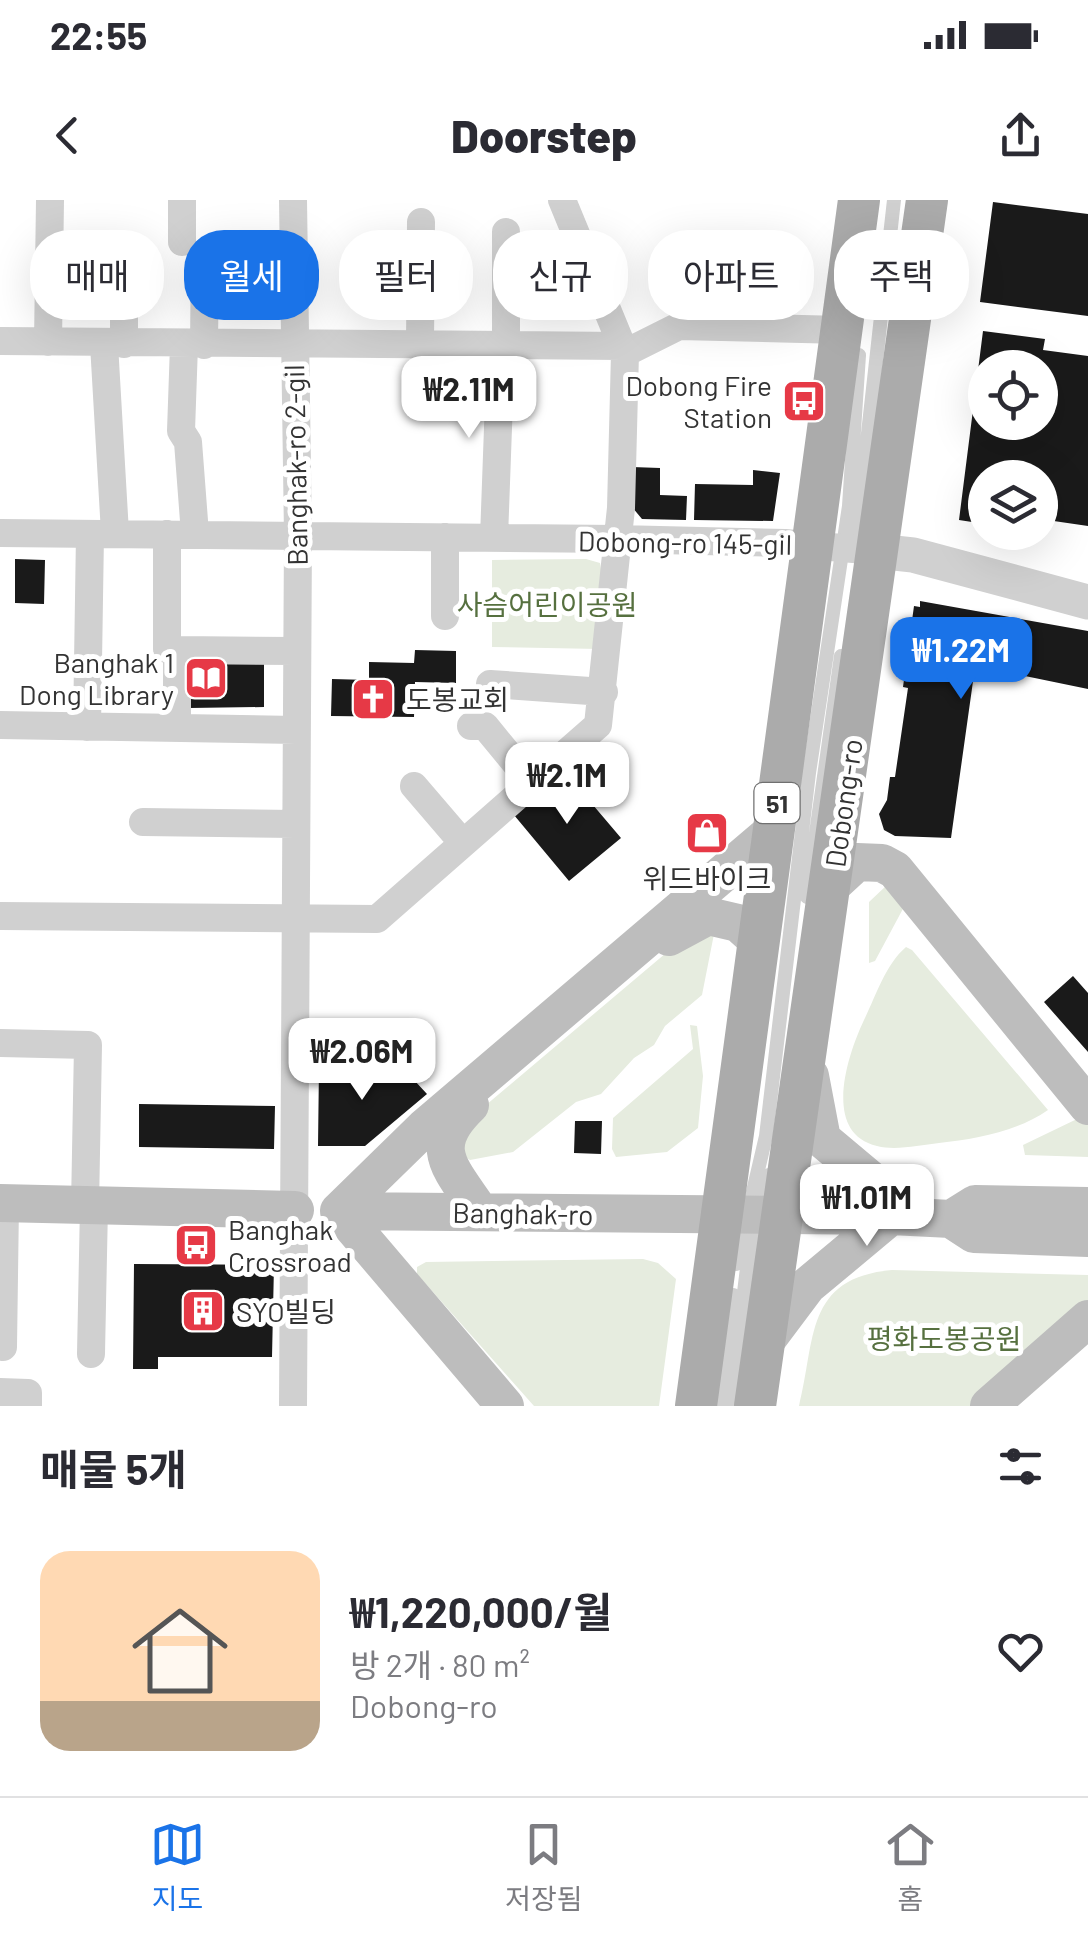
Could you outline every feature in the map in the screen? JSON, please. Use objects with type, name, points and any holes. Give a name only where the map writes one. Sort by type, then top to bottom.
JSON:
[{"type":"main road","name":"Dobong-ro","points":[[696,1406],[753,1214],[808,1057],[832,885],[859,200]]},
{"type":"main road","name":"Dobong-ro","points":[[756,1406],[765,1342],[753,1214],[758,941],[773,832],[848,548],[927,200]]},
{"type":"main road","points":[[504,1406],[340,1211],[424,1128],[773,832]]},
{"type":"main road","points":[[832,885],[858,862],[882,863],[895,870],[1088,1106]]},
{"type":"main road","points":[[480,1212],[444,1153],[448,1127],[470,1105],[682,927],[699,918],[726,918],[758,941]]},
{"type":"main road","points":[[765,1342],[807,1286],[919,1218],[822,1139],[816,1129],[808,1057]]},
{"type":"main road","name":"Banghak-ro","points":[[1010,1219],[1087,1191]]},
{"type":"main road","name":"Banghak-ro","points":[[2,1203],[295,1210]]},
{"type":"main road","name":"Banghak-ro","points":[[340,1211],[919,1218],[975,1204],[1010,1219],[1088,1238]]},
{"type":"main road","points":[[1010,1219],[1036,1254],[1088,1256]]},
{"type":"main road","points":[[989,1406],[1088,1319]]},
{"type":"street","points":[[48,342],[50,200]]},
{"type":"street","points":[[182,200],[193,247],[194,345],[181,431],[188,442],[167,649],[296,650]]},
{"type":"street","name":"Banghak-ro 2-gil","points":[[293,200],[298,534],[292,919],[293,1406]]},
{"type":"street","points":[[0,916],[377,918],[598,724],[618,540],[624,349],[562,200]]},
{"type":"street","points":[[420,344],[421,222]]},
{"type":"street","points":[[87,727],[116,320]]},
{"type":"street","points":[[494,538],[504,320]]},
{"type":"street","points":[[0,341],[624,349],[679,326],[851,334]]},
{"type":"street","name":"Dobong-ro 145-gil","points":[[0,533],[298,534],[848,548]]},
{"type":"street","points":[[445,537],[445,616]]},
{"type":"street","points":[[848,548],[913,555],[1088,602]]},
{"type":"street","points":[[177,650],[178,728]]},
{"type":"street","points":[[490,684],[604,692]]},
{"type":"street","points":[[0,725],[296,730]]},
{"type":"street","points":[[471,726],[485,726],[531,782]]},
{"type":"street","points":[[414,786],[462,842]]},
{"type":"street","points":[[143,822],[295,824]]},
{"type":"street","points":[[0,1043],[88,1046],[91,1354]]},
{"type":"street","name":"Banghak-ro","points":[[2,1203],[3,1346]]},
{"type":"street","name":"Banghak-ro","points":[[295,1210],[340,1211]]},
{"type":"street","points":[[0,1392],[28,1393],[28,1406]]},
{"type":"lane","points":[[872,230],[876,200]]},
{"type":"lane","points":[[718,1406],[766,1136],[809,773],[848,548],[894,200]]},
{"type":"lane","points":[[730,1406],[753,1214]]},
{"type":"green space","name":"사슴어린이공원","points":[[586,559],[600,563],[601,569],[599,649],[492,647],[492,560]]},
{"type":"green space","points":[[887,885],[905,905],[875,961],[869,963],[869,902]]},
{"type":"green space","points":[[714,934],[702,995],[665,1026],[654,1045],[634,1058],[601,1094],[576,1102],[513,1152],[470,1160],[461,1154],[473,1116],[666,953]]},
{"type":"green space","points":[[906,947],[1048,1110],[995,1133],[908,1147],[877,1146],[860,1138],[849,1126],[844,1091],[851,1052],[882,981]]},
{"type":"green space","points":[[690,1025],[697,1026],[703,1076],[698,1128],[667,1152],[616,1157],[612,1149],[613,1118],[693,1049]]},
{"type":"green space","points":[[1077,1119],[1088,1121],[1088,1157],[1025,1155],[1023,1145]]},
{"type":"green space","points":[[643,1259],[658,1263],[676,1279],[659,1406],[534,1406],[417,1274],[417,1267],[426,1262]]},
{"type":"green space","name":"평화도봉공원","points":[[892,1270],[1088,1275],[1088,1309],[976,1406],[799,1406],[813,1336],[828,1299],[843,1285],[863,1275]]},
{"type":"building","points":[[993,202],[1088,214],[1088,316],[980,302]]},
{"type":"building","points":[[983,331],[1045,339],[1043,350],[981,350]]},
{"type":"building","points":[[1058,352],[1088,356],[1088,526],[1058,522],[1058,460],[968,460],[968,521],[959,520],[969,440],[1058,440]]},
{"type":"building","points":[[632,467],[660,468],[660,495],[687,496],[686,520],[642,519],[632,507]]},
{"type":"building","points":[[753,470],[780,473],[773,521],[694,520],[695,484],[753,485]]},
{"type":"building","points":[[15,559],[45,560],[44,604],[15,603]]},
{"type":"building","points":[[920,601],[1088,631],[1088,689],[1025,676],[1026,669],[976,660],[951,838],[895,836],[884,830],[879,814],[887,800],[890,777],[895,777],[908,688],[903,687],[914,606],[920,607]]},
{"type":"building","name":"도봉교회","points":[[415,650],[456,651],[456,683],[415,682],[414,717],[331,716],[332,679],[369,680],[369,662],[414,663]]},
{"type":"building","points":[[190,658],[264,658],[264,707],[189,708]]},
{"type":"building","points":[[565,772],[621,838],[569,881],[514,815]]},
{"type":"building","points":[[1073,976],[1088,993],[1088,1052],[1044,1002]]},
{"type":"building","points":[[319,1066],[402,1067],[427,1094],[365,1146],[318,1146]]},
{"type":"building","points":[[139,1104],[275,1106],[274,1149],[139,1147]]},
{"type":"building","points":[[575,1121],[602,1121],[601,1154],[574,1153]]},
{"type":"building","name":"SYO빌딩","points":[[134,1264],[274,1265],[272,1357],[158,1357],[158,1369],[133,1369]]},
{"type":"place","name":"Dobong Fire Station","points":[[804,401]]},
{"type":"place","name":"Banghak 1 Dong Library","points":[[206,678]]},
{"type":"place","name":"도봉교회","points":[[373,699]]},
{"type":"place","name":"위드바이크","points":[[707,833]]},
{"type":"place","name":"Banghak Crossroad","points":[[196,1245]]},
{"type":"place","name":"SYO빌딩","points":[[203,1311]]}]
